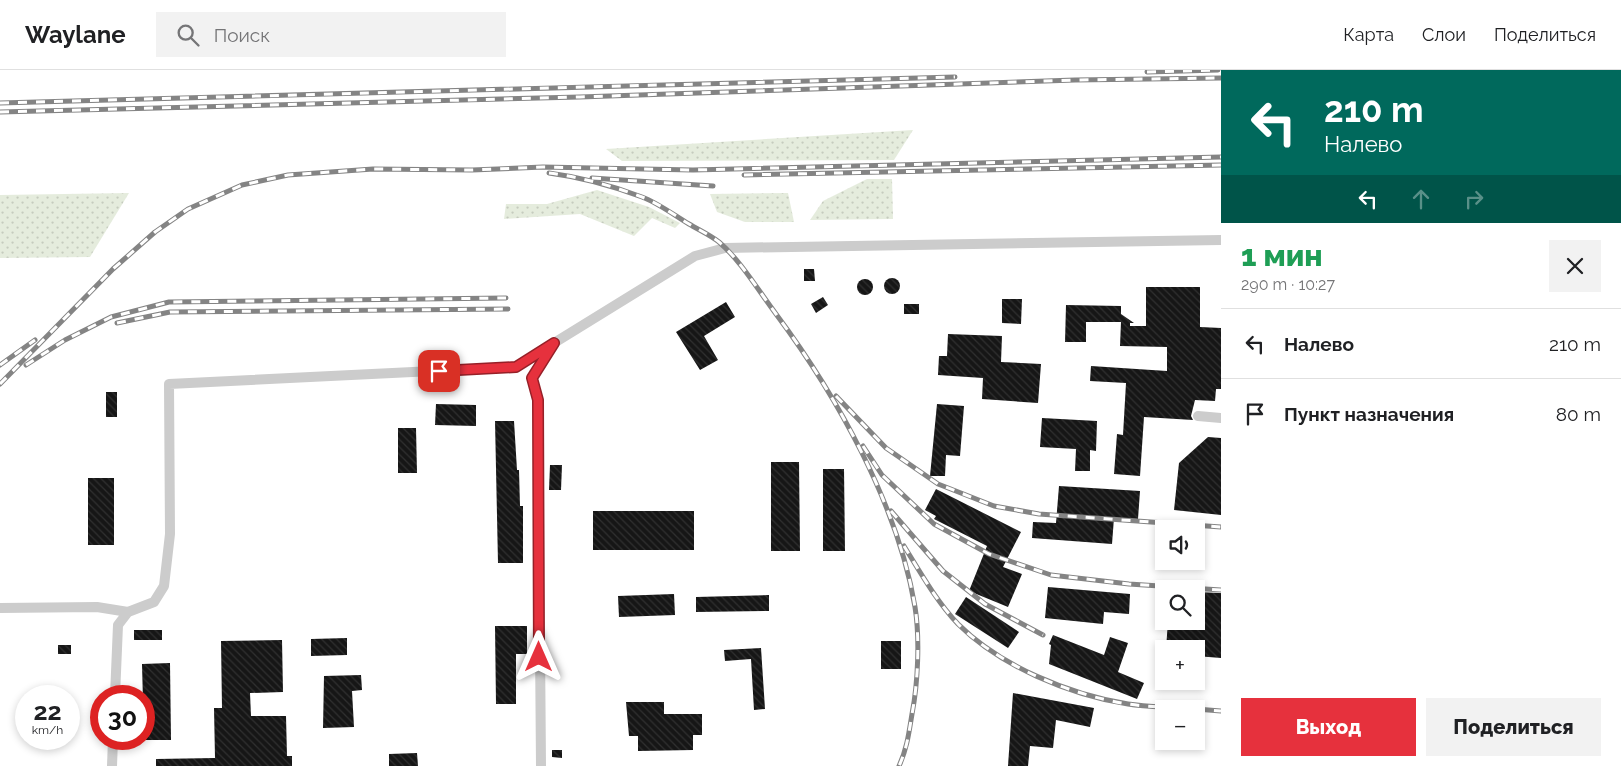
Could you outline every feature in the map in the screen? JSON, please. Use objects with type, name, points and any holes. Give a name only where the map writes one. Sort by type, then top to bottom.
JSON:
[{"type":"street","points":[[0,608],[97,607],[128,612],[154,602],[164,586],[170,534],[169,384],[516,367],[695,256],[725,248],[1221,240]]},
{"type":"street","points":[[541,766],[538,400],[532,378],[554,343]]},
{"type":"street","points":[[1198,416],[1221,418]]},
{"type":"street","points":[[115,685],[118,625],[128,612]]},
{"type":"street","points":[[112,766],[113,750]]},
{"type":"green space","points":[[913,130],[894,160],[622,161],[606,149]]},
{"type":"green space","points":[[867,179],[892,179],[893,219],[810,220],[823,201]]},
{"type":"green space","points":[[597,190],[649,207],[680,223],[675,228],[652,218],[634,236],[580,214],[504,219],[506,204],[547,204]]},
{"type":"green space","points":[[129,193],[90,257],[0,258],[0,195]]},
{"type":"green space","points":[[788,193],[794,222],[745,222],[717,212],[710,194]]},
{"type":"building","points":[[804,269],[814,269],[815,281],[804,281]]},
{"type":"building","points":[[892,278],[898,280],[900,286],[898,292],[892,294],[886,292],[884,286],[886,280]]},
{"type":"building","points":[[865,279],[871,281],[873,287],[871,293],[865,295],[859,293],[857,287],[859,281]]},
{"type":"building","points":[[1146,287],[1200,287],[1200,327],[1221,328],[1221,389],[1216,389],[1215,401],[1195,400],[1191,416],[1193,420],[1144,417],[1140,476],[1114,474],[1117,434],[1123,435],[1126,383],[1090,381],[1091,366],[1167,371],[1167,347],[1120,346],[1121,322],[1086,322],[1086,342],[1065,342],[1066,305],[1121,306],[1121,314],[1134,323],[1130,323],[1130,326],[1146,326]]},
{"type":"building","points":[[823,297],[828,305],[816,313],[811,304]]},
{"type":"building","points":[[1002,299],[1022,299],[1021,324],[1002,323]]},
{"type":"building","points":[[726,302],[735,317],[704,336],[718,360],[700,370],[676,332]]},
{"type":"building","points":[[904,304],[919,304],[919,314],[904,314]]},
{"type":"building","points":[[948,334],[1002,336],[1001,362],[1041,364],[1038,403],[982,399],[983,378],[938,375],[939,356],[947,356]]},
{"type":"building","points":[[106,392],[117,392],[117,417],[106,417]]},
{"type":"building","points":[[436,404],[476,405],[476,426],[435,425]]},
{"type":"building","points":[[937,404],[964,406],[960,456],[946,455],[945,476],[930,476]]},
{"type":"building","points":[[1042,418],[1097,421],[1096,451],[1090,450],[1090,471],[1075,471],[1076,449],[1040,447]]},
{"type":"building","points":[[495,421],[514,421],[517,470],[519,470],[520,506],[523,506],[523,563],[498,563]]},
{"type":"building","points":[[398,428],[416,428],[417,473],[398,473]]},
{"type":"building","points":[[1208,437],[1221,438],[1221,515],[1174,510],[1179,463]]},
{"type":"building","points":[[771,462],[799,462],[800,551],[771,551]]},
{"type":"building","points":[[550,465],[562,465],[561,490],[549,490]]},
{"type":"building","points":[[823,469],[844,469],[845,551],[823,551]]},
{"type":"building","points":[[88,478],[114,478],[114,545],[88,545]]},
{"type":"building","points":[[1059,486],[1140,491],[1138,519],[1114,518],[1112,544],[1032,538],[1033,522],[1056,523]]},
{"type":"building","points":[[936,489],[1021,532],[1003,567],[1022,574],[1008,607],[969,591],[987,546],[934,519],[936,516],[925,510]]},
{"type":"building","points":[[593,511],[694,511],[694,550],[593,550]]},
{"type":"building","points":[[1048,587],[1130,594],[1129,614],[1104,612],[1103,624],[1045,618]]},
{"type":"building","points":[[1205,592],[1221,593],[1221,658],[1205,657],[1205,640],[1167,640],[1167,630],[1205,630]]},
{"type":"building","points":[[674,594],[675,615],[619,617],[618,596]]},
{"type":"building","points":[[769,595],[769,611],[696,612],[696,597]]},
{"type":"building","points":[[966,597],[1019,632],[1008,648],[955,614]]},
{"type":"building","points":[[495,626],[527,626],[527,654],[516,654],[516,704],[496,704]]},
{"type":"building","points":[[134,630],[162,630],[162,640],[134,640]]},
{"type":"building","points":[[1053,635],[1104,655],[1110,637],[1128,643],[1118,672],[1144,683],[1137,699],[1049,664],[1051,645],[1049,644]]},
{"type":"building","points":[[347,638],[347,655],[311,656],[311,639]]},
{"type":"building","points":[[282,640],[283,692],[250,693],[251,716],[286,716],[287,756],[292,756],[292,766],[156,766],[156,759],[215,758],[214,708],[222,708],[221,641]]},
{"type":"building","points":[[881,641],[901,641],[901,669],[881,669]]},
{"type":"building","points":[[58,645],[71,645],[71,654],[58,654]]},
{"type":"building","points":[[761,648],[765,709],[754,710],[751,659],[725,661],[724,650]]},
{"type":"building","points":[[170,663],[171,740],[155,740],[155,685],[143,685],[142,664]]},
{"type":"building","points":[[361,675],[362,690],[352,691],[354,727],[323,728],[324,676]]},
{"type":"building","points":[[1013,693],[1094,708],[1090,727],[1056,720],[1053,748],[1030,746],[1028,766],[1008,766]]},
{"type":"building","points":[[626,702],[664,702],[664,714],[702,714],[702,735],[693,735],[693,750],[638,751],[638,736],[629,736]]},
{"type":"building","points":[[552,750],[562,750],[562,758],[552,757]]},
{"type":"building","points":[[417,753],[418,766],[389,766],[389,754]]},
{"type":"railway","points":[[1147,72],[1218,70]]},
{"type":"railway","points":[[0,103],[955,77]]},
{"type":"railway","points":[[0,112],[580,97],[1075,80],[1221,78]]},
{"type":"railway","points":[[0,384],[113,269],[155,232],[188,209],[242,185],[288,175],[373,169],[472,170],[543,167],[693,170],[1221,157]]},
{"type":"railway","points":[[744,175],[1221,165]]},
{"type":"railway","points":[[549,173],[596,182],[642,197],[719,242],[742,267],[821,380],[862,453],[880,491],[907,568],[915,607],[918,646],[916,689],[907,740],[899,766]]},
{"type":"railway","points":[[592,178],[713,186]]},
{"type":"railway","points":[[26,365],[65,340],[111,317],[169,302],[506,298]]},
{"type":"railway","points":[[117,323],[170,312],[508,309]]},
{"type":"railway","points":[[0,365],[35,340]]},
{"type":"railway","points":[[836,396],[886,448],[938,484],[994,506],[1039,514],[1221,527]]},
{"type":"railway","points":[[863,446],[882,475],[934,524],[989,554],[1051,575],[1129,584],[1221,590]]},
{"type":"railway","points":[[891,511],[943,571],[985,604],[1043,635]]},
{"type":"railway","points":[[904,546],[936,597],[950,615],[975,639],[994,653],[1037,676],[1083,694],[1106,700],[1155,706]]},
{"type":"railway","points":[[1205,710],[1221,711]]},
{"type":"route","points":[[439,371],[516,367],[554,343],[532,378],[538,400],[539,657]]}]
